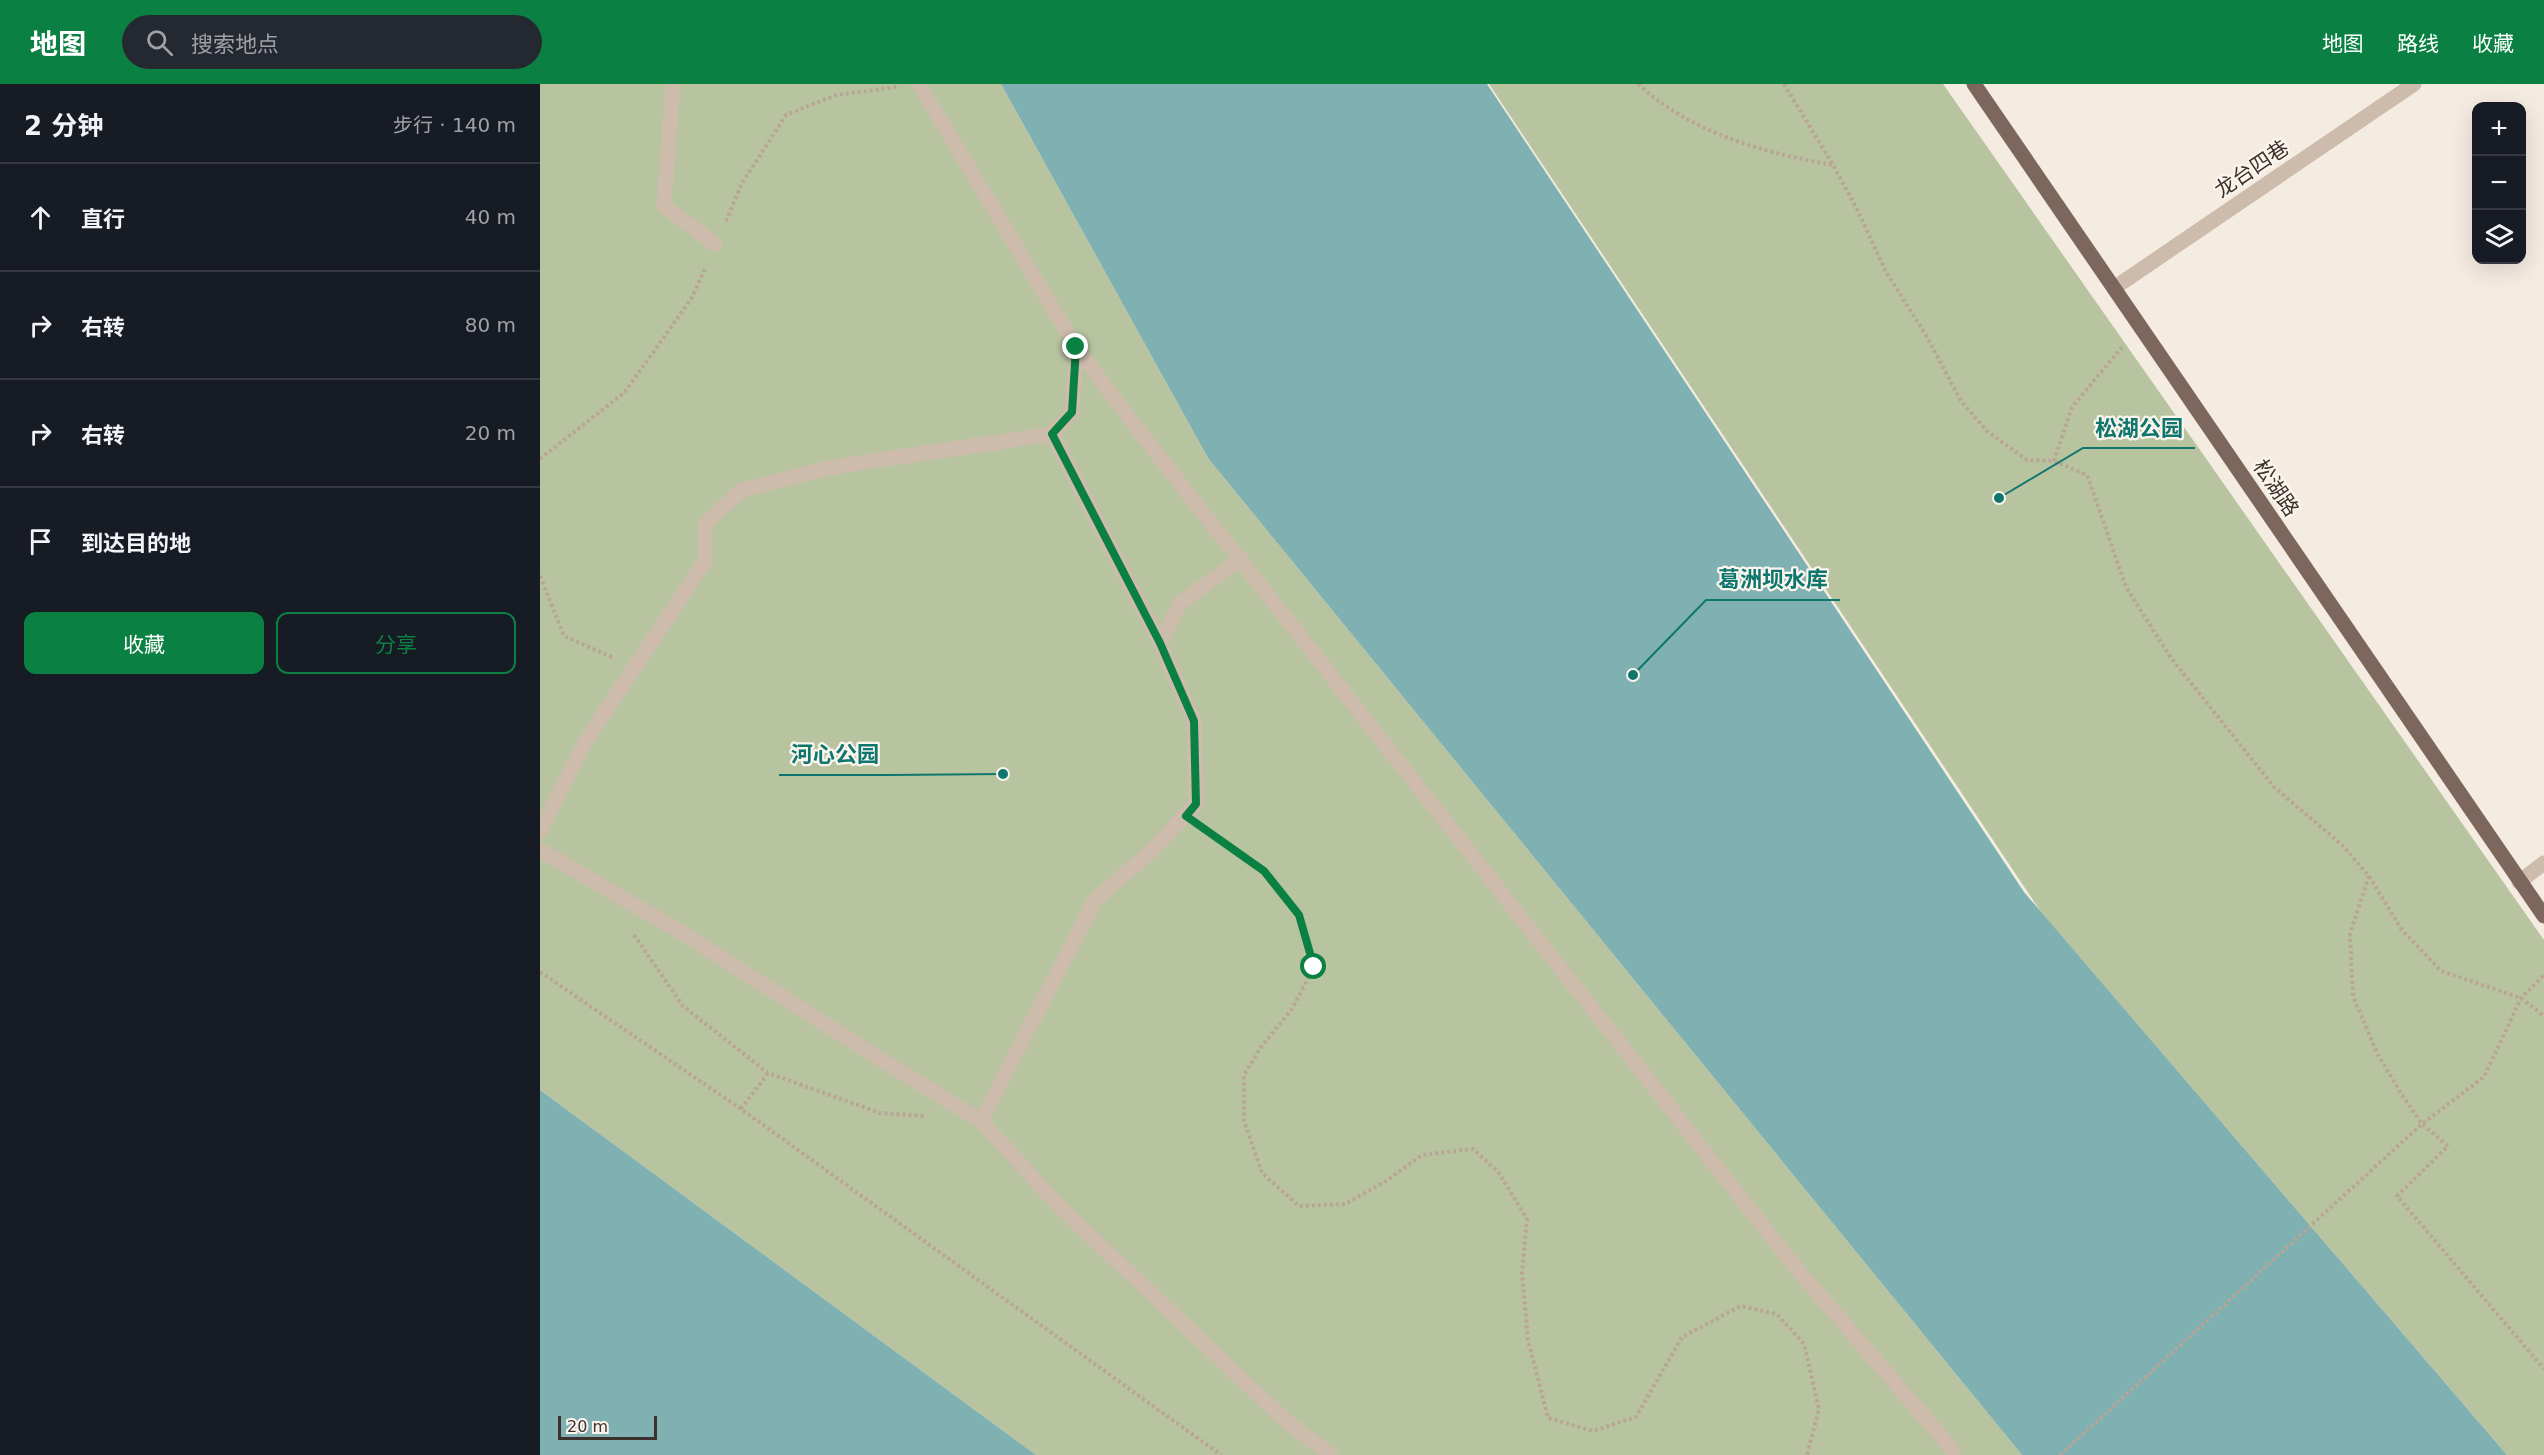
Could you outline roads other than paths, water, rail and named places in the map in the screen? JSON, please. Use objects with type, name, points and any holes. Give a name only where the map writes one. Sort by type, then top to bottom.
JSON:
[{"type":"main road","name":"松湖路","points":[[1974,84],[2544,916]]},
{"type":"street","points":[[673,84],[664,206],[715,244]]},
{"type":"street","points":[[919,84],[1076,347],[1139,431],[1792,1263],[1951,1448],[1954,1455]]},
{"type":"street","name":"龙台四巷","points":[[2114,288],[2414,84]]},
{"type":"street","points":[[540,831],[585,742],[705,561],[705,524],[742,490],[832,467],[1052,434],[1072,412],[1076,347]]},
{"type":"street","points":[[981,1121],[1095,900],[1149,853],[1196,804],[1194,721],[1160,643],[1052,434]]},
{"type":"street","points":[[1160,643],[1180,603],[1241,560]]},
{"type":"street","points":[[540,850],[684,933],[981,1121],[1063,1210],[1286,1422],[1330,1455]]},
{"type":"street","points":[[2519,882],[2544,863]]},
{"type":"water","points":[[1001,84],[1487,84],[2024,892],[2507,1455],[2022,1455],[1208,458]]},
{"type":"water","points":[[540,1090],[1036,1455],[540,1455]]},
{"type":"place","name":"松湖公园","points":[[1999,498]]},
{"type":"place","name":"葛洲坝水库","points":[[1633,675]]},
{"type":"place","name":"河心公园","points":[[1003,774]]}]
